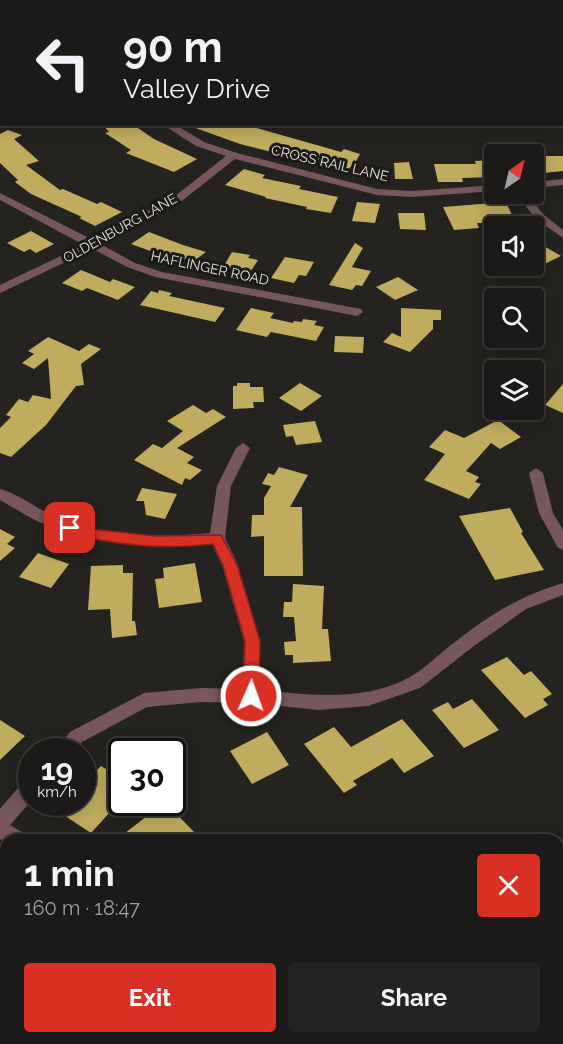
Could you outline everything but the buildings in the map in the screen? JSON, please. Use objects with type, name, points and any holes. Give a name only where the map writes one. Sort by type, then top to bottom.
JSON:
[{"type":"street","name":"CROSS RAIL LANE","points":[[169,126],[200,144],[233,155],[377,192],[412,194],[484,189]]},
{"type":"street","name":"OLDENBURG LANE","points":[[0,289],[92,245],[171,202],[233,155]]},
{"type":"street","points":[[544,184],[563,182]]},
{"type":"street","name":"HAFLINGER ROAD","points":[[0,196],[131,265],[159,275],[357,312]]},
{"type":"street","points":[[529,204],[540,217],[563,236]]},
{"type":"street","points":[[243,448],[224,486],[217,538],[230,565],[252,641],[251,696]]},
{"type":"street","points":[[536,472],[546,513],[563,544]]},
{"type":"street","points":[[0,494],[50,521],[91,534],[155,541],[188,542],[217,538]]},
{"type":"street","points":[[75,738],[144,700],[201,695],[251,696],[318,703],[368,699],[414,684],[468,641],[520,605],[563,589]]},
{"type":"street","points":[[0,823],[18,802]]},
{"type":"green space","points":[[490,126],[563,126],[563,128]]},
{"type":"route","points":[[70,528],[91,534],[155,541],[188,542],[217,538],[230,565],[252,641],[251,696]]}]
